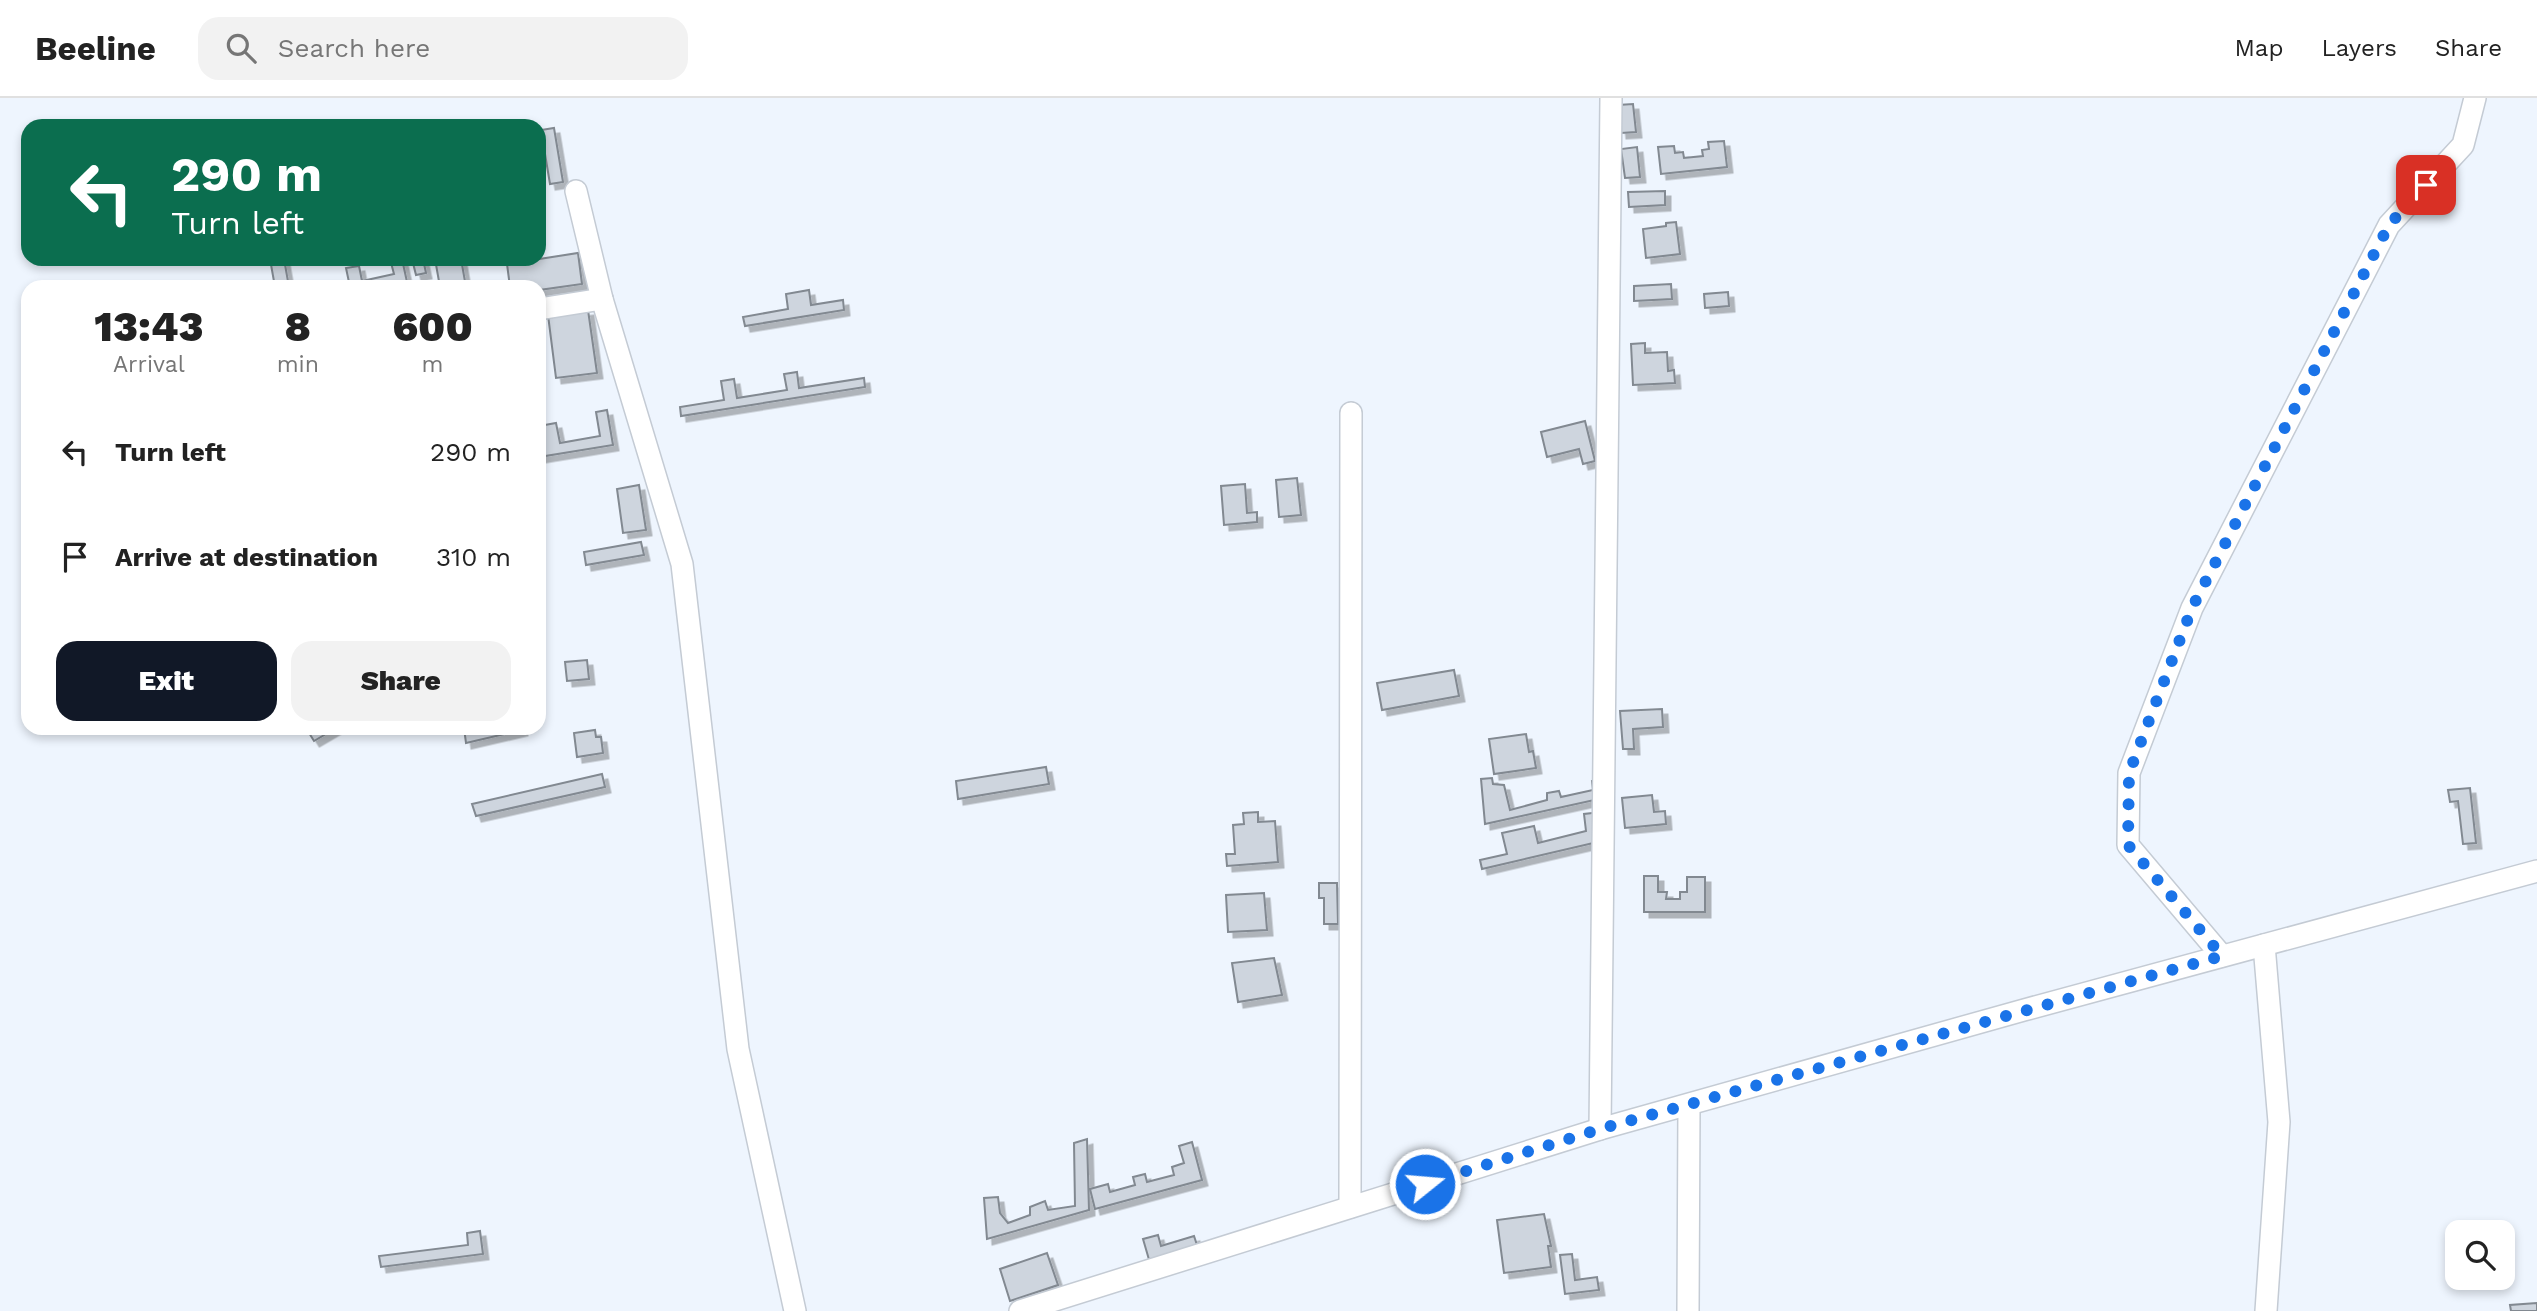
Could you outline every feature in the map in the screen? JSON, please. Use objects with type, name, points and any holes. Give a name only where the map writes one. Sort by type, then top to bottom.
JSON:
[{"type":"street","points":[[2222,956],[2128,845],[2129,773],[2192,608],[2389,225],[2463,145],[2475,98]]},
{"type":"street","points":[[1600,1129],[1611,99]]},
{"type":"street","points":[[576,191],[602,299],[681,564],[738,1049],[795,1311]]},
{"type":"street","points":[[546,308],[602,299]]},
{"type":"street","points":[[1350,1208],[1351,413]]},
{"type":"street","points":[[1020,1311],[1600,1129],[2537,871]]},
{"type":"street","points":[[2264,945],[2279,1122],[2266,1311]]},
{"type":"street","points":[[1688,1311],[1689,1105]]},
{"type":"building","points":[[1633,104],[1636,132],[1621,133],[1618,105]]},
{"type":"building","points":[[554,128],[563,182],[550,184],[546,160],[546,129]]},
{"type":"building","points":[[1724,141],[1727,167],[1661,174],[1658,147],[1674,146],[1675,153],[1683,152],[1684,158],[1703,156],[1702,150],[1709,149],[1708,142]]},
{"type":"building","points":[[1637,147],[1640,177],[1625,178],[1621,149]]},
{"type":"building","points":[[1665,191],[1665,205],[1629,207],[1628,192]]},
{"type":"building","points":[[1676,222],[1680,254],[1646,258],[1643,229]]},
{"type":"building","points":[[578,253],[582,284],[546,289],[546,280],[509,280],[507,266],[546,266],[546,258]]},
{"type":"building","points":[[271,266],[285,266],[288,280],[274,280]]},
{"type":"building","points":[[359,266],[362,280],[349,280],[346,268]]},
{"type":"building","points":[[392,266],[404,266],[407,280],[367,280],[394,274]]},
{"type":"building","points":[[414,266],[424,266],[426,273],[416,275]]},
{"type":"building","points":[[436,266],[462,266],[465,280],[439,280]]},
{"type":"building","points":[[1671,284],[1672,299],[1634,301],[1634,286]]},
{"type":"building","points":[[809,290],[811,305],[843,300],[844,310],[745,326],[743,317],[788,309],[786,294]]},
{"type":"building","points":[[1728,292],[1729,306],[1705,308],[1704,294]]},
{"type":"building","points":[[588,310],[597,373],[556,378],[548,315]]},
{"type":"building","points":[[1645,343],[1645,353],[1667,352],[1668,371],[1674,370],[1675,383],[1633,385],[1631,344]]},
{"type":"building","points":[[797,372],[799,388],[864,378],[865,387],[681,416],[680,407],[724,400],[721,381],[734,379],[737,398],[787,390],[784,374]]},
{"type":"building","points":[[607,410],[613,445],[546,456],[546,425],[556,423],[560,443],[600,436],[596,412]]},
{"type":"building","points":[[1585,421],[1595,461],[1583,464],[1579,449],[1547,457],[1541,432]]},
{"type":"building","points":[[1297,478],[1301,515],[1279,517],[1276,480]]},
{"type":"building","points":[[1245,484],[1247,513],[1257,512],[1257,522],[1224,525],[1221,486]]},
{"type":"building","points":[[639,485],[646,530],[623,533],[617,489]]},
{"type":"building","points":[[641,542],[644,555],[586,565],[584,552]]},
{"type":"building","points":[[587,660],[589,679],[567,681],[565,662]]},
{"type":"building","points":[[1454,670],[1459,696],[1382,710],[1377,683]]},
{"type":"building","points":[[1662,709],[1663,727],[1633,729],[1634,749],[1623,749],[1620,711]]},
{"type":"building","points":[[595,730],[596,737],[601,737],[603,753],[577,757],[574,733]]},
{"type":"building","points":[[1526,734],[1529,752],[1533,751],[1536,768],[1494,774],[1489,739]]},
{"type":"building","points":[[310,735],[324,735],[314,741]]},
{"type":"building","points":[[465,735],[500,735],[466,743]]},
{"type":"building","points":[[1046,767],[1049,784],[958,799],[956,781]]},
{"type":"building","points":[[602,774],[605,787],[476,816],[472,804]]},
{"type":"building","points":[[1492,778],[1493,784],[1504,785],[1510,810],[1547,800],[1547,793],[1559,791],[1561,797],[1593,790],[1592,781],[1599,779],[1599,799],[1485,824],[1481,779]]},
{"type":"building","points":[[2470,788],[2476,843],[2463,844],[2458,801],[2450,802],[2448,790]]},
{"type":"building","points":[[1652,795],[1654,812],[1665,811],[1666,824],[1625,828],[1622,798]]},
{"type":"building","points":[[1258,812],[1258,822],[1275,821],[1278,862],[1227,866],[1226,854],[1235,854],[1233,825],[1244,824],[1243,813]]},
{"type":"building","points":[[1601,812],[1602,841],[1482,869],[1480,860],[1507,854],[1502,833],[1534,826],[1538,843],[1586,831],[1584,814]]},
{"type":"building","points":[[1644,876],[1658,876],[1658,892],[1667,892],[1666,899],[1680,899],[1680,892],[1687,892],[1687,877],[1705,877],[1705,912],[1644,912]]},
{"type":"building","points":[[1319,883],[1337,883],[1338,924],[1324,924],[1324,898],[1319,898]]},
{"type":"building","points":[[1264,893],[1267,930],[1228,932],[1226,895]]},
{"type":"building","points":[[1274,958],[1282,995],[1238,1002],[1232,963]]},
{"type":"building","points":[[1087,1139],[1089,1210],[987,1239],[984,1198],[998,1197],[1000,1213],[1008,1223],[1030,1215],[1030,1207],[1045,1201],[1048,1210],[1075,1206],[1074,1143]]},
{"type":"building","points":[[1192,1142],[1202,1180],[1095,1209],[1090,1189],[1108,1184],[1110,1192],[1135,1185],[1133,1177],[1145,1174],[1147,1182],[1174,1175],[1172,1167],[1184,1163],[1179,1146]]},
{"type":"building","points":[[1544,1214],[1551,1246],[1548,1246],[1551,1267],[1504,1273],[1497,1220]]},
{"type":"building","points":[[480,1231],[483,1254],[381,1267],[379,1256],[468,1245],[467,1233]]},
{"type":"building","points":[[1158,1235],[1161,1246],[1194,1236],[1198,1248],[1150,1263],[1143,1239]]},
{"type":"building","points":[[1047,1253],[1058,1285],[1010,1301],[1000,1269]]},
{"type":"building","points":[[1572,1254],[1575,1280],[1597,1277],[1599,1290],[1565,1294],[1560,1255]]},
{"type":"building","points":[[2537,1303],[2537,1311],[2511,1311],[2510,1305]]},
{"type":"route","points":[[1425,1184],[1600,1129],[2222,956],[2128,845],[2129,773],[2192,608],[2389,225],[2426,185]]}]
